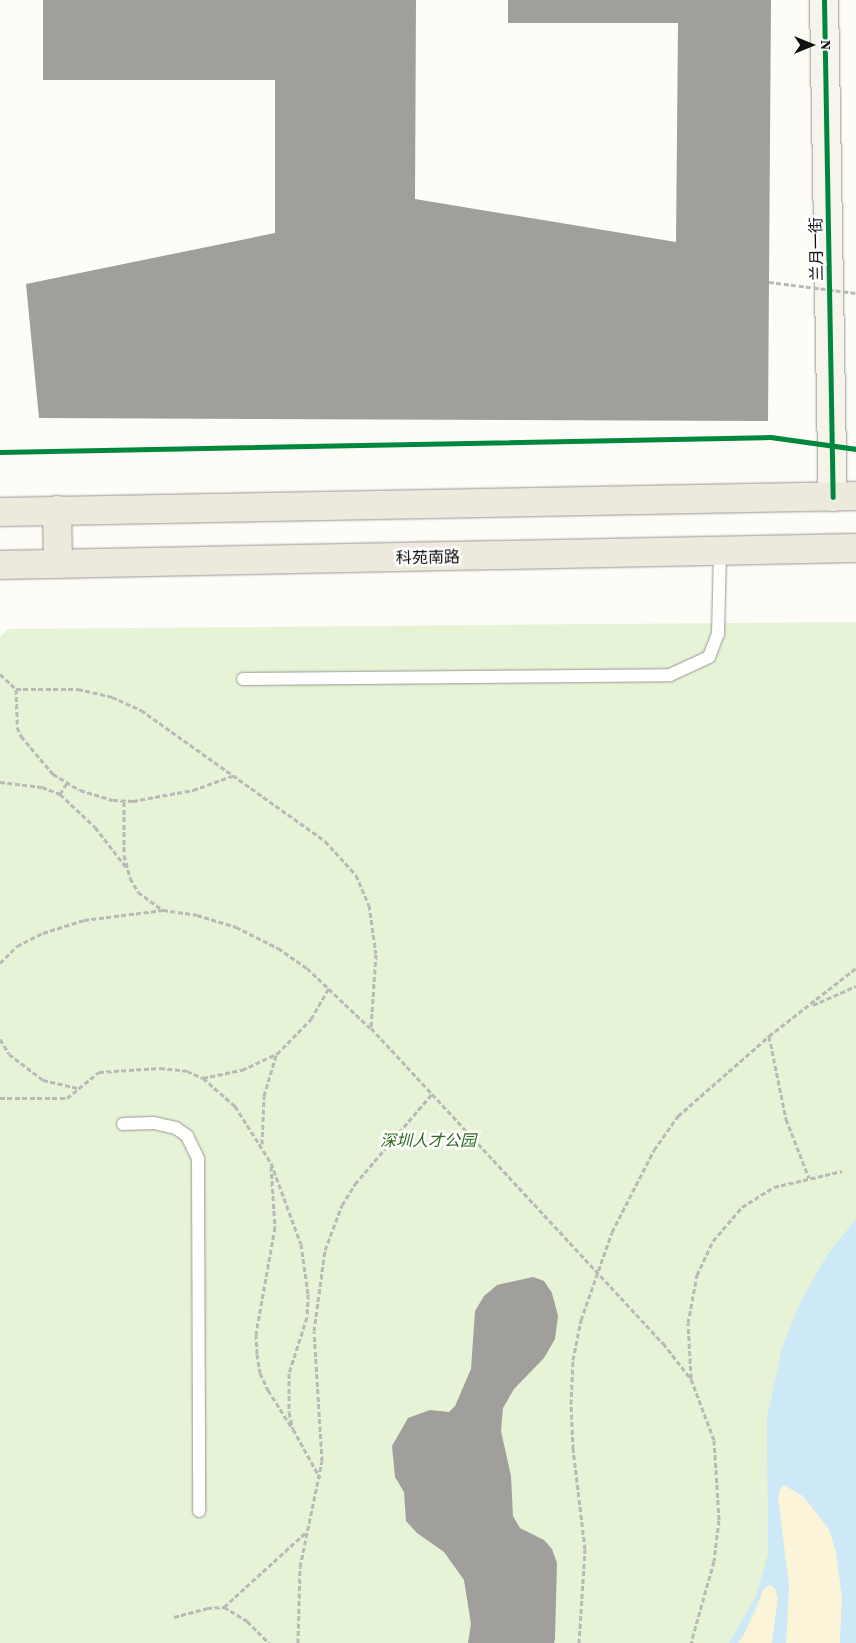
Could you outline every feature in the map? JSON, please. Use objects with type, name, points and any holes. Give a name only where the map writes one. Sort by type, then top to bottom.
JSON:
[{"type":"main road","points":[[5,510],[845,497]]},
{"type":"main road","points":[[57,510],[58,564]]},
{"type":"main road","name":"科苑南路","points":[[4,566],[856,548]]},
{"type":"street","name":"兰月一街","points":[[824,0],[845,497]]},
{"type":"lane","points":[[243,679],[670,675],[709,657],[718,634],[720,551]]},
{"type":"lane","points":[[123,1124],[154,1123],[176,1128],[187,1136],[198,1159],[199,1510]]},
{"type":"path","points":[[769,282],[856,293]]},
{"type":"path","points":[[0,674],[16,689],[78,689],[112,697],[141,710],[325,841],[356,875],[369,905],[376,954],[371,1028]]},
{"type":"path","points":[[16,689],[17,727],[21,736],[53,774],[66,783],[124,802],[193,790],[235,776]]},
{"type":"path","points":[[0,782],[32,784],[60,794],[95,827],[126,867],[138,892],[163,910]]},
{"type":"path","points":[[60,794],[66,783]]},
{"type":"path","points":[[124,802],[126,867]]},
{"type":"path","points":[[0,963],[17,946],[43,933],[84,920],[163,910],[197,915],[236,927],[278,948],[329,988],[371,1028],[663,1342],[691,1379],[714,1440],[719,1520],[712,1570],[691,1643]]},
{"type":"path","points":[[579,1643],[585,1549],[571,1404],[579,1328],[596,1272],[634,1186],[654,1150],[678,1116],[768,1036],[856,968]]},
{"type":"path","points":[[806,1008],[856,986]]},
{"type":"path","points":[[203,1078],[242,1070],[277,1054],[311,1019],[329,988]]},
{"type":"path","points":[[768,1036],[784,1110],[809,1178]]},
{"type":"path","points":[[0,1039],[9,1054],[43,1080],[77,1088]]},
{"type":"path","points":[[262,1145],[264,1096],[277,1054]]},
{"type":"path","points":[[0,1098],[67,1098],[99,1072],[111,1070],[175,1069],[203,1078],[236,1106],[262,1145],[271,1163],[301,1244],[308,1294],[307,1317],[289,1372],[288,1412],[293,1429]]},
{"type":"path","points":[[298,1643],[300,1567],[306,1532],[320,1478],[322,1442],[314,1332],[320,1274],[330,1235],[342,1205],[355,1184],[432,1094]]},
{"type":"path","points":[[271,1163],[275,1227],[256,1334],[257,1354],[260,1373],[268,1390],[293,1429],[320,1478]]},
{"type":"path","points":[[691,1379],[688,1323],[697,1275],[713,1241],[742,1207],[774,1187],[842,1171]]},
{"type":"path","points":[[224,1607],[306,1532]]},
{"type":"path","points":[[174,1617],[208,1608],[224,1607],[243,1618],[269,1643]]},
{"type":"green space","name":"深圳人才公园","points":[[856,622],[856,1643],[0,1643],[0,637],[8,629]]},
{"type":"sand","points":[[784,1485],[790,1485],[803,1496],[829,1529],[836,1552],[842,1597],[840,1643],[786,1643],[789,1586],[778,1498],[780,1489]]},
{"type":"sand","points":[[769,1585],[775,1588],[778,1599],[772,1643],[738,1643],[755,1615],[764,1588]]},
{"type":"water","points":[[856,1219],[856,1643],[840,1643],[842,1597],[836,1552],[829,1529],[803,1496],[784,1485],[780,1489],[778,1498],[789,1586],[786,1643],[772,1643],[778,1599],[775,1588],[769,1585],[764,1588],[743,1636],[738,1643],[729,1643],[756,1596],[768,1555],[767,1418],[782,1348],[800,1303],[827,1255]]},
{"type":"building","points":[[43,0],[416,0],[415,199],[676,242],[678,23],[508,23],[508,0],[771,0],[768,421],[39,418],[26,284],[275,233],[275,80],[43,80]]},
{"type":"building","points":[[533,1277],[544,1281],[552,1293],[558,1316],[555,1339],[544,1358],[514,1389],[503,1408],[501,1431],[511,1476],[513,1516],[520,1528],[544,1540],[552,1549],[557,1563],[555,1639],[554,1643],[468,1643],[471,1624],[464,1580],[444,1552],[417,1533],[406,1521],[404,1492],[395,1477],[392,1446],[408,1418],[430,1410],[449,1412],[455,1406],[471,1369],[475,1311],[484,1296],[497,1285]]},
{"type":"cycle path","points":[[824,0],[833,497]]},
{"type":"cycle path","points":[[0,452],[771,437],[856,449]]}]
